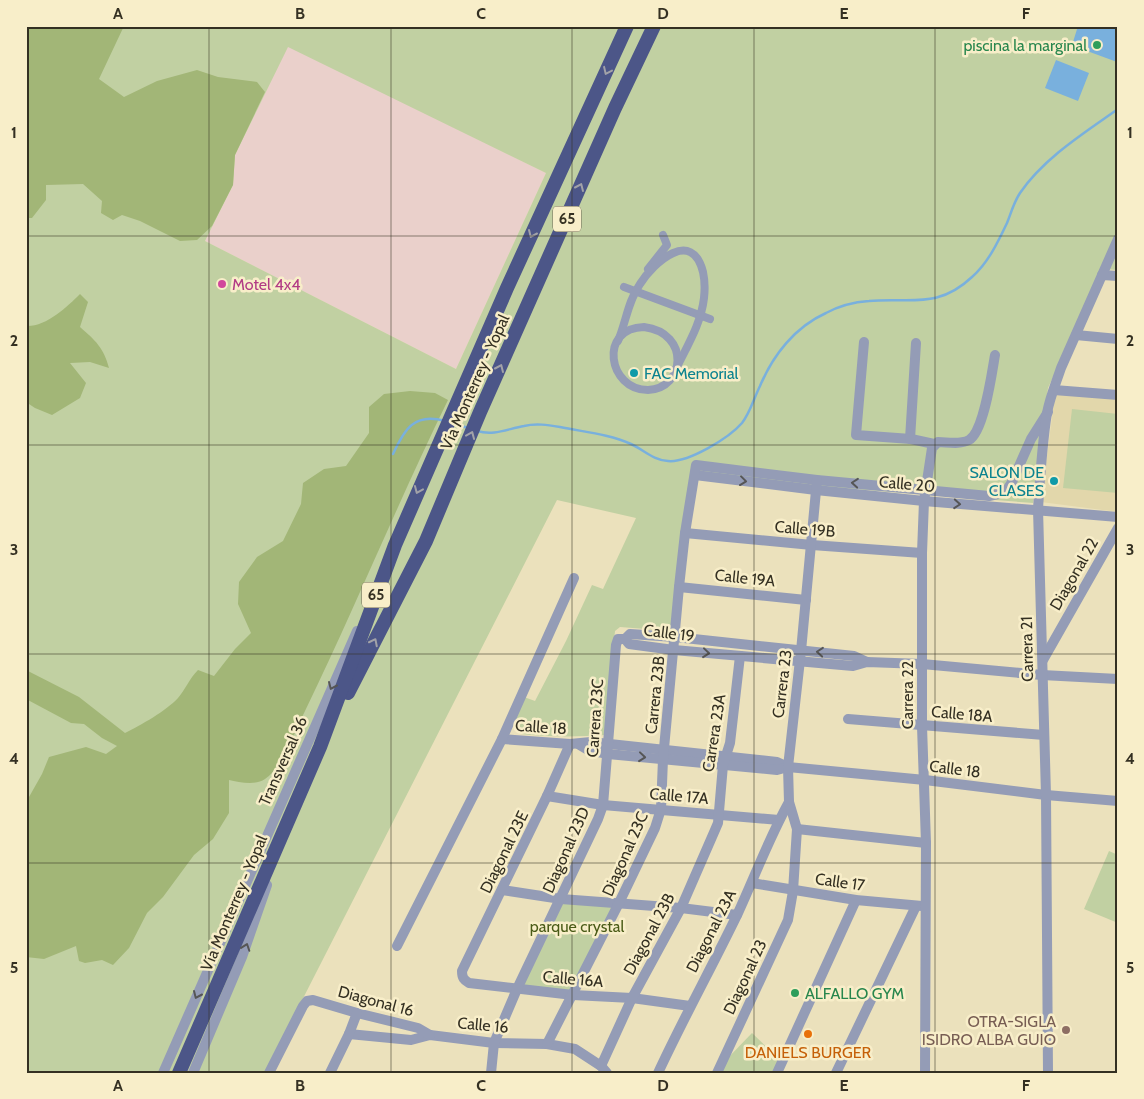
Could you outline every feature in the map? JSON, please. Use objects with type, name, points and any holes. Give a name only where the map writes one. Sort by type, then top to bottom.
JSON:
[{"type":"highway","name":"Vía Monterrey - Yopal","points":[[179,1073],[320,747],[395,545],[457,402],[627,26]]},
{"type":"highway","name":"Vía Monterrey - Yopal","points":[[320,747],[426,541],[480,412],[615,108],[654,26]]},
{"type":"street","points":[[637,289],[650,270],[677,251],[689,252],[698,259],[704,280],[704,297],[696,330],[670,379],[660,386],[647,390],[636,387],[621,376],[615,366],[613,353],[637,289],[649,267],[667,245],[663,235]]},
{"type":"street","name":"Carrera 21","points":[[1048,1073],[1046,795],[1038,509],[1048,412],[1054,390],[1118,239]]},
{"type":"street","points":[[1102,275],[1118,276]]},
{"type":"street","points":[[624,287],[637,289],[710,319]]},
{"type":"street","points":[[618,341],[626,332],[634,328],[644,327],[660,331],[676,348],[678,358],[676,369]]},
{"type":"street","points":[[1076,335],[1118,339]]},
{"type":"street","points":[[864,342],[856,435],[910,439],[934,444],[938,442],[961,442],[972,438],[980,424],[984,410],[995,354]]},
{"type":"street","points":[[910,439],[916,343]]},
{"type":"street","points":[[1054,390],[1118,395]]},
{"type":"street","points":[[817,485],[926,490],[989,496],[998,494],[1007,490],[1012,482],[1031,439],[1048,412]]},
{"type":"street","name":"Carrera 22","points":[[925,1073],[920,906],[926,843],[922,726],[922,552],[924,501],[934,444]]},
{"type":"street","name":"Calle 20","points":[[695,470],[817,485],[924,501],[1118,517]]},
{"type":"street","name":"Carrera 23B","points":[[661,809],[664,754],[685,533],[695,470]]},
{"type":"street","name":"Carrera 23","points":[[793,891],[796,829],[789,802],[788,767],[801,656],[817,485]]},
{"type":"street","name":"Diagonal 22","points":[[1042,661],[1118,528]]},
{"type":"street","name":"Calle 19B","points":[[685,533],[812,545],[922,552]]},
{"type":"street","name":"Transversal 36","points":[[163,1073],[395,545]]},
{"type":"street","points":[[397,946],[502,739],[574,578]]},
{"type":"street","name":"Calle 19A","points":[[680,586],[806,600]]},
{"type":"street","name":"Calle 19","points":[[801,656],[740,656],[674,650],[629,644],[625,639],[630,634],[675,637],[801,656],[853,666],[867,662],[922,664],[1042,675],[1118,679]]},
{"type":"street","name":"Carrera 23C","points":[[603,805],[616,645],[618,639],[625,639]]},
{"type":"street","name":"Carrera 23A","points":[[718,815],[724,761],[730,743],[740,656]]},
{"type":"street","name":"Calle 18A","points":[[848,718],[922,726],[1044,735]]},
{"type":"street","name":"Calle 18","points":[[502,739],[574,744],[591,742],[608,749],[724,761],[778,762],[788,767],[1118,801]]},
{"type":"street","name":"Diagonal 23E","points":[[462,971],[574,744]]},
{"type":"street","name":"Calle 17A","points":[[547,796],[603,805],[780,820]]},
{"type":"street","name":"Diagonal 23A","points":[[658,1073],[752,884],[789,802]]},
{"type":"street","name":"Diagonal 23D","points":[[492,1073],[494,1043],[517,989],[561,899],[603,805]]},
{"type":"street","name":"Diagonal 23C","points":[[547,1044],[619,903],[655,828],[661,809]]},
{"type":"street","name":"Diagonal 23B","points":[[604,1069],[632,998],[681,908],[715,830],[718,815]]},
{"type":"street","name":"Transversal 36","points":[[193,1073],[242,958],[288,821]]},
{"type":"street","points":[[796,829],[926,843]]},
{"type":"street","name":"Calle 17","points":[[752,884],[856,900],[920,906]]},
{"type":"street","points":[[502,890],[561,899],[681,908],[737,915]]},
{"type":"street","name":"Diagonal 23","points":[[717,1073],[788,920],[793,891]]},
{"type":"street","points":[[777,1073],[856,900]]},
{"type":"street","points":[[836,1073],[920,906]]},
{"type":"street","name":"Calle 16A","points":[[462,971],[465,981],[469,983],[573,996],[632,998],[690,1006]]},
{"type":"street","name":"Diagonal 16","points":[[269,1073],[307,1001],[314,1000],[418,1028],[430,1035]]},
{"type":"street","points":[[330,1073],[357,1013]]},
{"type":"street","name":"Calle 16","points":[[349,1034],[410,1040],[430,1035],[494,1043],[547,1044],[575,1049],[604,1069]]},
{"type":"shaded area","points":[[288,46],[546,173],[456,369],[205,241],[233,185],[235,155]]},
{"type":"shaded area","points":[[1055,394],[1118,398],[1118,512],[1041,502]]},
{"type":"green space","points":[[26,26],[1118,26],[1118,270],[1102,269],[1048,388],[1033,503],[840,488],[692,471],[671,631],[620,627],[615,631],[605,735],[541,736],[520,734],[513,725],[524,697],[535,701],[592,585],[603,589],[636,518],[557,500],[265,1073],[26,1073]],"holes":[[[288,47],[546,173],[456,369],[205,241],[233,185],[235,155]]]},
{"type":"green space","points":[[26,26],[124,26],[99,79],[124,97],[157,81],[197,70],[218,77],[257,82],[265,92],[235,155],[233,185],[212,226],[197,240],[180,241],[140,221],[122,215],[113,220],[101,213],[102,201],[83,184],[46,185],[46,200],[32,218],[26,218]]},
{"type":"green space","points":[[80,294],[88,302],[80,327],[98,345],[109,368],[90,362],[70,363],[86,383],[80,398],[52,415],[26,402],[26,326],[48,320]]},
{"type":"green space","points":[[410,391],[435,393],[448,400],[288,748],[277,766],[271,774],[261,781],[247,783],[229,780],[229,813],[213,839],[194,855],[163,897],[147,913],[129,948],[113,965],[102,960],[85,963],[79,961],[76,946],[44,959],[26,957],[26,798],[29,797],[42,774],[49,757],[86,747],[106,754],[117,746],[102,738],[84,724],[71,723],[26,699],[26,670],[79,697],[125,733],[173,703],[198,670],[214,676],[235,649],[251,633],[238,604],[239,582],[257,557],[283,541],[301,504],[303,483],[324,469],[346,466],[369,433],[369,407],[384,394]]},
{"type":"green space","points":[[1072,409],[1118,414],[1118,493],[1063,488]]},
{"type":"green space","points":[[1109,851],[1118,855],[1118,923],[1084,909]]},
{"type":"green space","name":"parque crystal","points":[[564,901],[614,905],[569,992],[522,986]]},
{"type":"green space","points":[[752,1033],[779,1059],[773,1073],[719,1073],[725,1061]]},
{"type":"water","name":"piscina la marginal","points":[[1078,26],[1118,26],[1117,62],[1079,48],[1073,42]]},
{"type":"water","points":[[1056,60],[1089,73],[1078,101],[1045,88]]},
{"type":"waterway","points":[[477,431],[495,432],[533,425],[556,426],[614,438],[631,444],[658,459],[668,461],[676,461],[697,454],[728,436],[742,423],[750,410],[771,363],[786,343],[804,326],[836,308],[858,302],[935,298],[947,294],[972,277],[992,252],[1018,196],[1030,180],[1065,147],[1118,109]]},
{"type":"waterway","points":[[393,454],[401,437],[418,421],[425,419],[445,421]]},
{"type":"waterway","points":[[453,424],[469,428]]},
{"type":"place","name":"piscina la marginal","points":[[1097,45]]},
{"type":"place","name":"Motel 4x4","points":[[222,284]]},
{"type":"place","name":"FAC Memorial","points":[[634,373]]},
{"type":"place","name":"SALON DE CLASES","points":[[1054,481]]},
{"type":"place","name":"ALFALLO GYM","points":[[795,993]]},
{"type":"place","name":"OTRA-SIGLA ISIDRO ALBA GUIO","points":[[1066,1030]]},
{"type":"place","name":"DANIELS BURGER","points":[[808,1034]]}]
